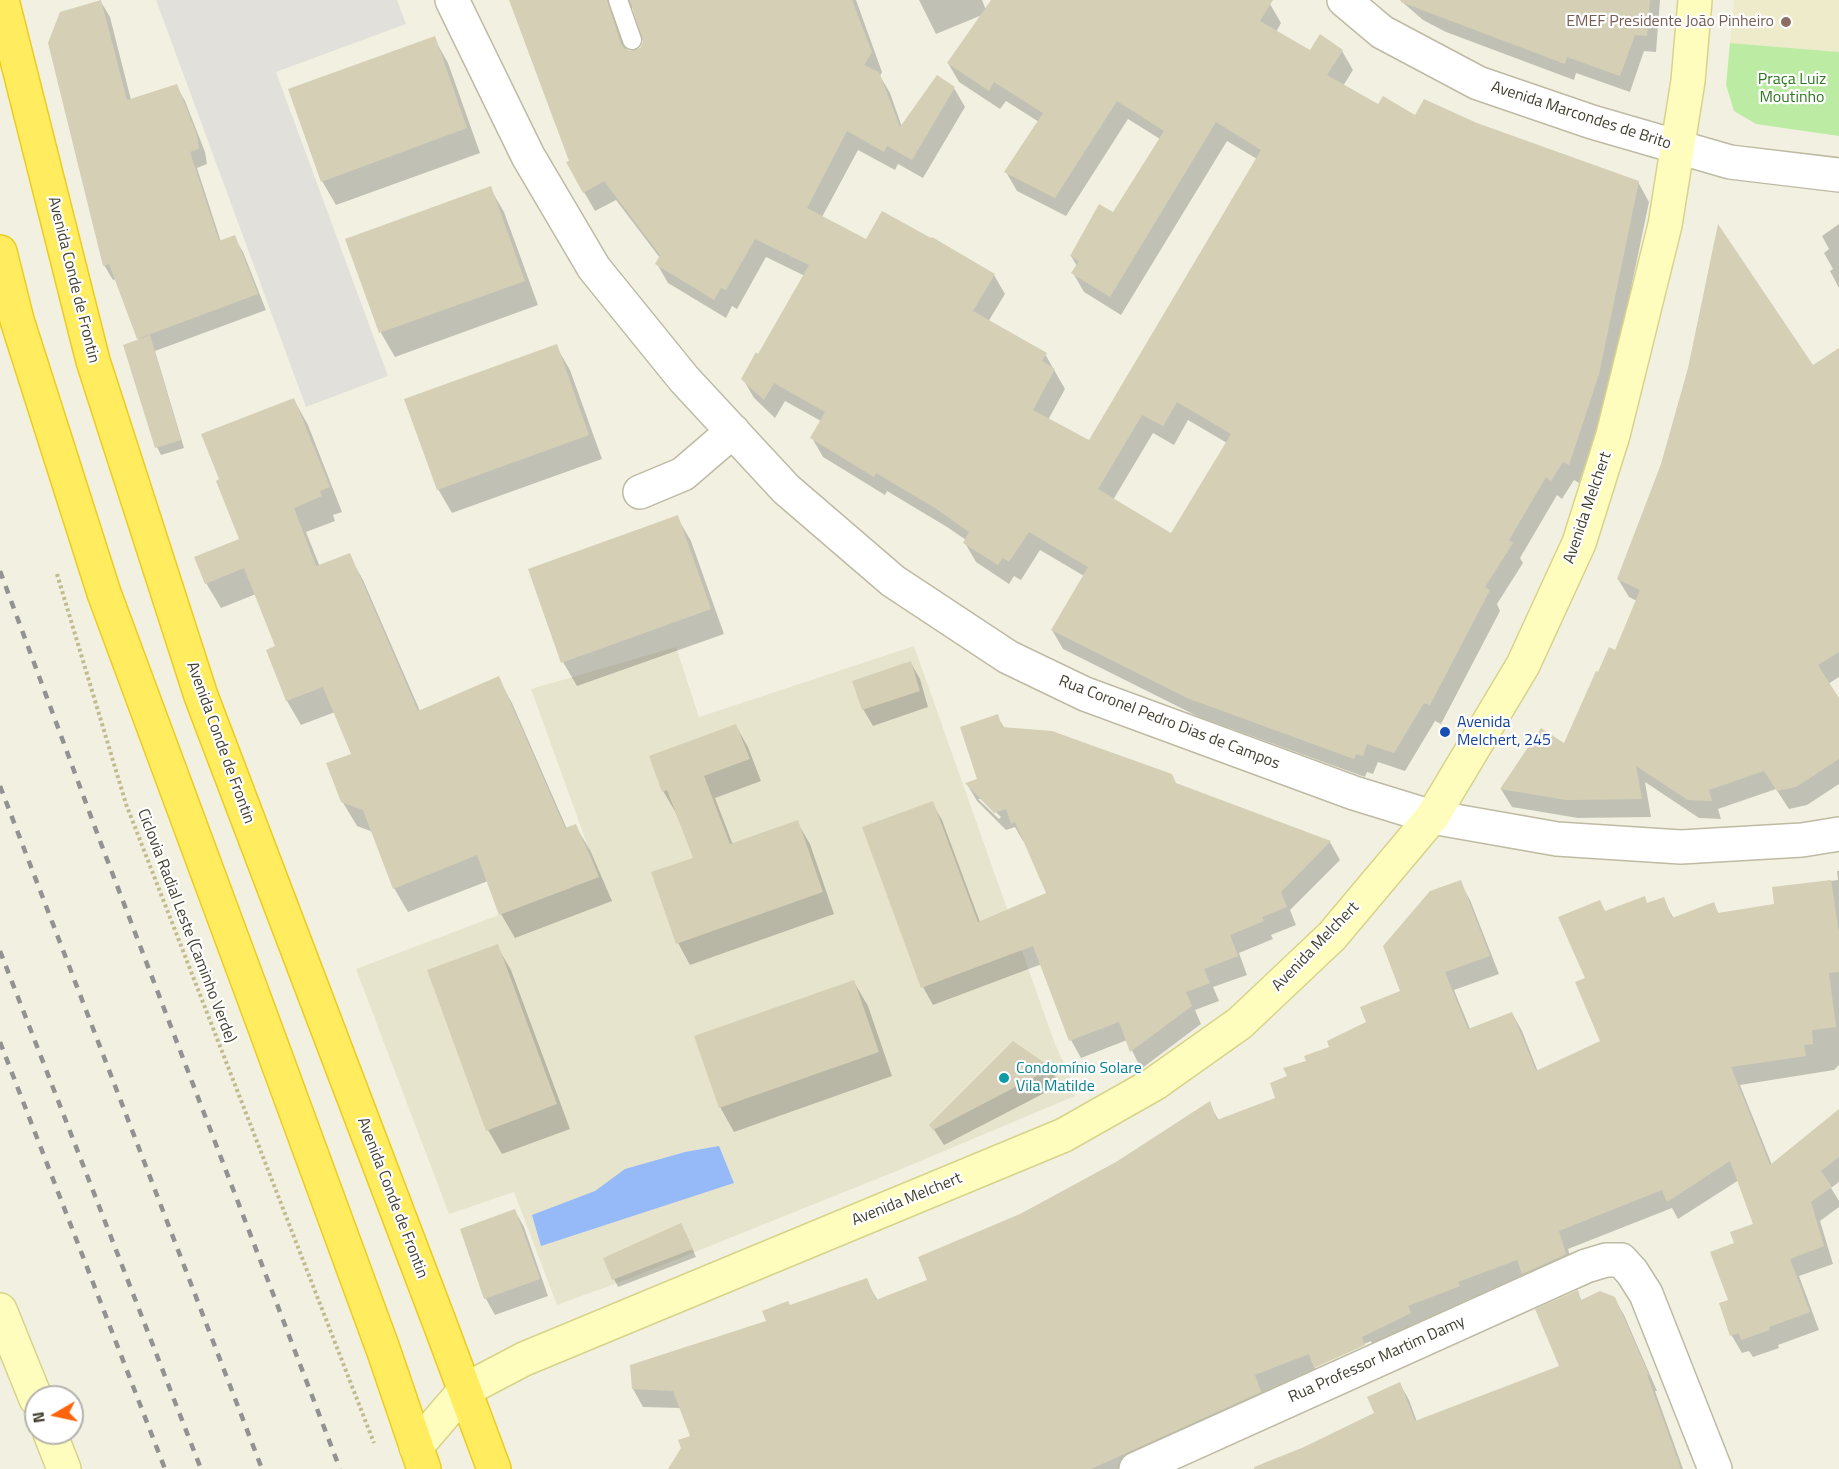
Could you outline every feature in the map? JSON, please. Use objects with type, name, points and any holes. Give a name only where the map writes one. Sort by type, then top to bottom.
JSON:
[{"type":"highway","name":"Avenida Conde de Frontin","points":[[2,0],[93,362],[201,696],[494,1469]]},
{"type":"highway","points":[[0,252],[17,320],[104,593],[383,1349],[421,1458]]},
{"type":"street","name":"Rua Coronel Pedro Dias de Campos","points":[[452,0],[528,156],[594,268],[684,379],[786,489],[893,581],[1008,657],[1085,694],[1354,793],[1432,818],[1557,839],[1682,847],[1802,840],[1839,834]]},
{"type":"street","name":"Avenida Marcondes de Brito","points":[[1344,0],[1382,32],[1478,82],[1592,122],[1730,162],[1839,175]]},
{"type":"street","name":"Avenida Melchert","points":[[421,1458],[465,1390],[524,1359],[1064,1135],[1154,1084],[1240,1023],[1332,936],[1432,818],[1524,665],[1579,543],[1613,435],[1665,225],[1688,81],[1695,0]]},
{"type":"street","points":[[640,492],[683,474],[733,432]]},
{"type":"street","name":"Rua Professor Martim Damy","points":[[1136,1469],[1586,1266],[1606,1260],[1621,1260],[1646,1294],[1715,1469]]},
{"type":"street","points":[[0,1310],[30,1385]]},
{"type":"street","points":[[55,1445],[64,1469]]},
{"type":"lane","points":[[618,0],[632,40]]},
{"type":"path","name":"Ciclovia Radial Leste (Caminho Verde)","points":[[54,564],[126,804],[376,1449]]},
{"type":"shaded area","points":[[156,0],[397,0],[406,24],[276,72],[388,376],[306,407]]},
{"type":"shaded area","name":"EMEF Presidente João Pinheiro","points":[[1734,0],[1839,0],[1839,52],[1730,43]]},
{"type":"shaded area","points":[[914,646],[1055,1044],[1073,1083],[1075,1096],[899,1170],[628,1279],[557,1305],[514,1192],[449,1214],[356,969],[599,877],[531,689],[676,647],[699,717]]},
{"type":"green space","name":"Praça Luiz Moutinho","points":[[1730,43],[1839,52],[1839,136],[1756,124],[1734,111],[1726,85]]},
{"type":"water","points":[[719,1146],[734,1183],[541,1246],[532,1215],[595,1191],[625,1169],[685,1152]]},
{"type":"building","points":[[101,0],[127,100],[177,84],[197,135],[199,149],[190,152],[219,241],[235,235],[258,294],[137,339],[109,264],[103,266],[48,43],[60,12]]},
{"type":"building","points":[[509,0],[607,0],[621,44],[630,51],[640,48],[643,42],[630,0],[852,0],[872,52],[864,65],[879,72],[900,127],[937,75],[955,87],[912,160],[887,146],[884,152],[847,131],[807,208],[866,239],[882,211],[995,274],[973,311],[1047,353],[1042,361],[1055,369],[1033,410],[1089,440],[1261,150],[1216,122],[1110,297],[1071,273],[1079,261],[1070,256],[1099,204],[1113,212],[1164,131],[1117,101],[1055,198],[1004,172],[1043,113],[994,82],[989,91],[947,63],[991,0],[1273,0],[1260,21],[1310,50],[1320,34],[1343,50],[1327,75],[1378,104],[1383,96],[1415,115],[1424,99],[1477,123],[1639,181],[1599,374],[1569,465],[1563,462],[1551,481],[1546,477],[1509,540],[1513,543],[1485,587],[1490,590],[1430,705],[1424,703],[1394,753],[1367,744],[1363,756],[1356,754],[1354,759],[1187,698],[1051,630],[1088,567],[1029,532],[1009,562],[1003,558],[998,565],[963,543],[969,532],[935,508],[876,473],[874,477],[810,438],[825,412],[774,383],[764,400],[741,379],[809,265],[755,239],[726,290],[721,288],[714,300],[655,264],[660,255],[604,181],[583,193],[566,162],[569,161]],"holes":[[[1177,402],[1231,434],[1171,533],[1098,489],[1142,415],[1163,426]]]},
{"type":"building","points":[[1402,0],[1650,0],[1647,36],[1635,35],[1620,76],[1567,57],[1565,64],[1401,2]]},
{"type":"building","points":[[435,36],[467,128],[321,182],[288,89]]},
{"type":"building","points":[[491,186],[525,281],[379,333],[345,239]]},
{"type":"building","points":[[1718,224],[1813,365],[1839,348],[1839,652],[1818,665],[1839,698],[1839,759],[1796,787],[1777,791],[1764,771],[1709,790],[1712,801],[1688,800],[1636,766],[1642,799],[1567,800],[1500,789],[1541,728],[1564,743],[1609,647],[1615,650],[1640,590],[1617,579],[1661,464],[1688,368]]},
{"type":"building","points":[[150,335],[181,440],[155,448],[123,345]]},
{"type":"building","points":[[557,344],[589,435],[437,490],[404,399]]},
{"type":"building","points":[[294,398],[330,487],[320,491],[322,496],[294,508],[316,566],[350,553],[418,711],[499,676],[565,828],[576,824],[599,877],[499,915],[477,855],[393,889],[363,810],[341,802],[326,763],[351,754],[323,687],[286,701],[266,650],[275,646],[244,568],[205,584],[194,557],[239,539],[216,481],[219,479],[201,434]]},
{"type":"building","points":[[678,515],[711,609],[561,663],[528,569]]},
{"type":"building","points":[[911,661],[920,691],[862,710],[852,681]]},
{"type":"building","points":[[998,714],[1002,727],[1052,731],[1172,774],[1176,783],[1331,841],[1281,892],[1287,907],[1262,917],[1264,921],[1230,935],[1238,956],[1204,969],[1210,983],[1186,992],[1192,1006],[1130,1052],[1119,1022],[1069,1041],[1033,946],[921,988],[862,827],[933,801],[978,922],[1046,893],[1015,822],[1011,824],[1006,809],[994,813],[965,783],[977,779],[960,727]]},
{"type":"building","points":[[736,724],[750,759],[704,776],[730,844],[798,820],[823,892],[676,944],[651,872],[693,858],[667,790],[662,792],[649,756]]},
{"type":"building","points":[[1461,880],[1490,956],[1445,972],[1468,1029],[1512,1012],[1536,1071],[1600,1041],[1575,982],[1585,978],[1558,917],[1600,900],[1605,911],[1645,896],[1647,903],[1664,897],[1672,918],[1714,902],[1718,913],[1774,904],[1772,887],[1831,880],[1839,933],[1839,972],[1829,973],[1836,1027],[1812,1030],[1813,1044],[1804,1045],[1806,1056],[1731,1067],[1770,1165],[1839,1109],[1839,1157],[1821,1171],[1832,1187],[1811,1202],[1824,1246],[1790,1259],[1810,1312],[1741,1340],[1739,1333],[1730,1336],[1719,1303],[1728,1300],[1710,1252],[1734,1243],[1730,1232],[1753,1224],[1730,1161],[1667,1202],[1662,1190],[1559,1231],[1566,1254],[1522,1274],[1517,1260],[1458,1282],[1460,1286],[1408,1306],[1411,1313],[1362,1337],[1365,1345],[1314,1368],[1309,1354],[1255,1375],[1261,1392],[1091,1469],[668,1469],[681,1448],[678,1440],[690,1436],[673,1391],[632,1389],[630,1365],[766,1321],[762,1311],[788,1301],[790,1305],[867,1278],[876,1300],[927,1280],[918,1257],[1020,1214],[1116,1162],[1210,1101],[1217,1120],[1275,1098],[1270,1083],[1287,1076],[1283,1068],[1306,1061],[1304,1056],[1329,1047],[1327,1041],[1366,1022],[1360,1007],[1400,991],[1383,946],[1430,891]]},
{"type":"building","points":[[498,944],[557,1104],[486,1131],[427,970]]},
{"type":"building","points":[[854,980],[879,1052],[719,1108],[694,1036]]},
{"type":"building","name":"Condomínio Solare Vila Matilde","points":[[1013,1041],[1052,1068],[933,1130],[929,1125]]},
{"type":"building","points":[[515,1209],[540,1279],[484,1299],[460,1229]]},
{"type":"building","points":[[681,1223],[693,1249],[612,1280],[603,1258]]},
{"type":"building","points":[[1578,1290],[1581,1300],[1600,1291],[1615,1297],[1649,1375],[1647,1375],[1681,1469],[1254,1469],[1254,1467],[1304,1447],[1374,1413],[1367,1397],[1400,1382],[1415,1421],[1559,1366],[1535,1309]]},
{"type":"railway","points":[[0,571],[100,841],[340,1469]]},
{"type":"railway","points":[[0,786],[262,1469]]},
{"type":"railway","points":[[0,951],[201,1469]]},
{"type":"railway","points":[[0,1042],[165,1469]]},
{"type":"place","name":"EMEF Presidente João Pinheiro","points":[[1786,22]]},
{"type":"place","name":"Avenida Melchert, 245","points":[[1445,732]]},
{"type":"place","name":"Condomínio Solare Vila Matilde","points":[[1004,1078]]}]
